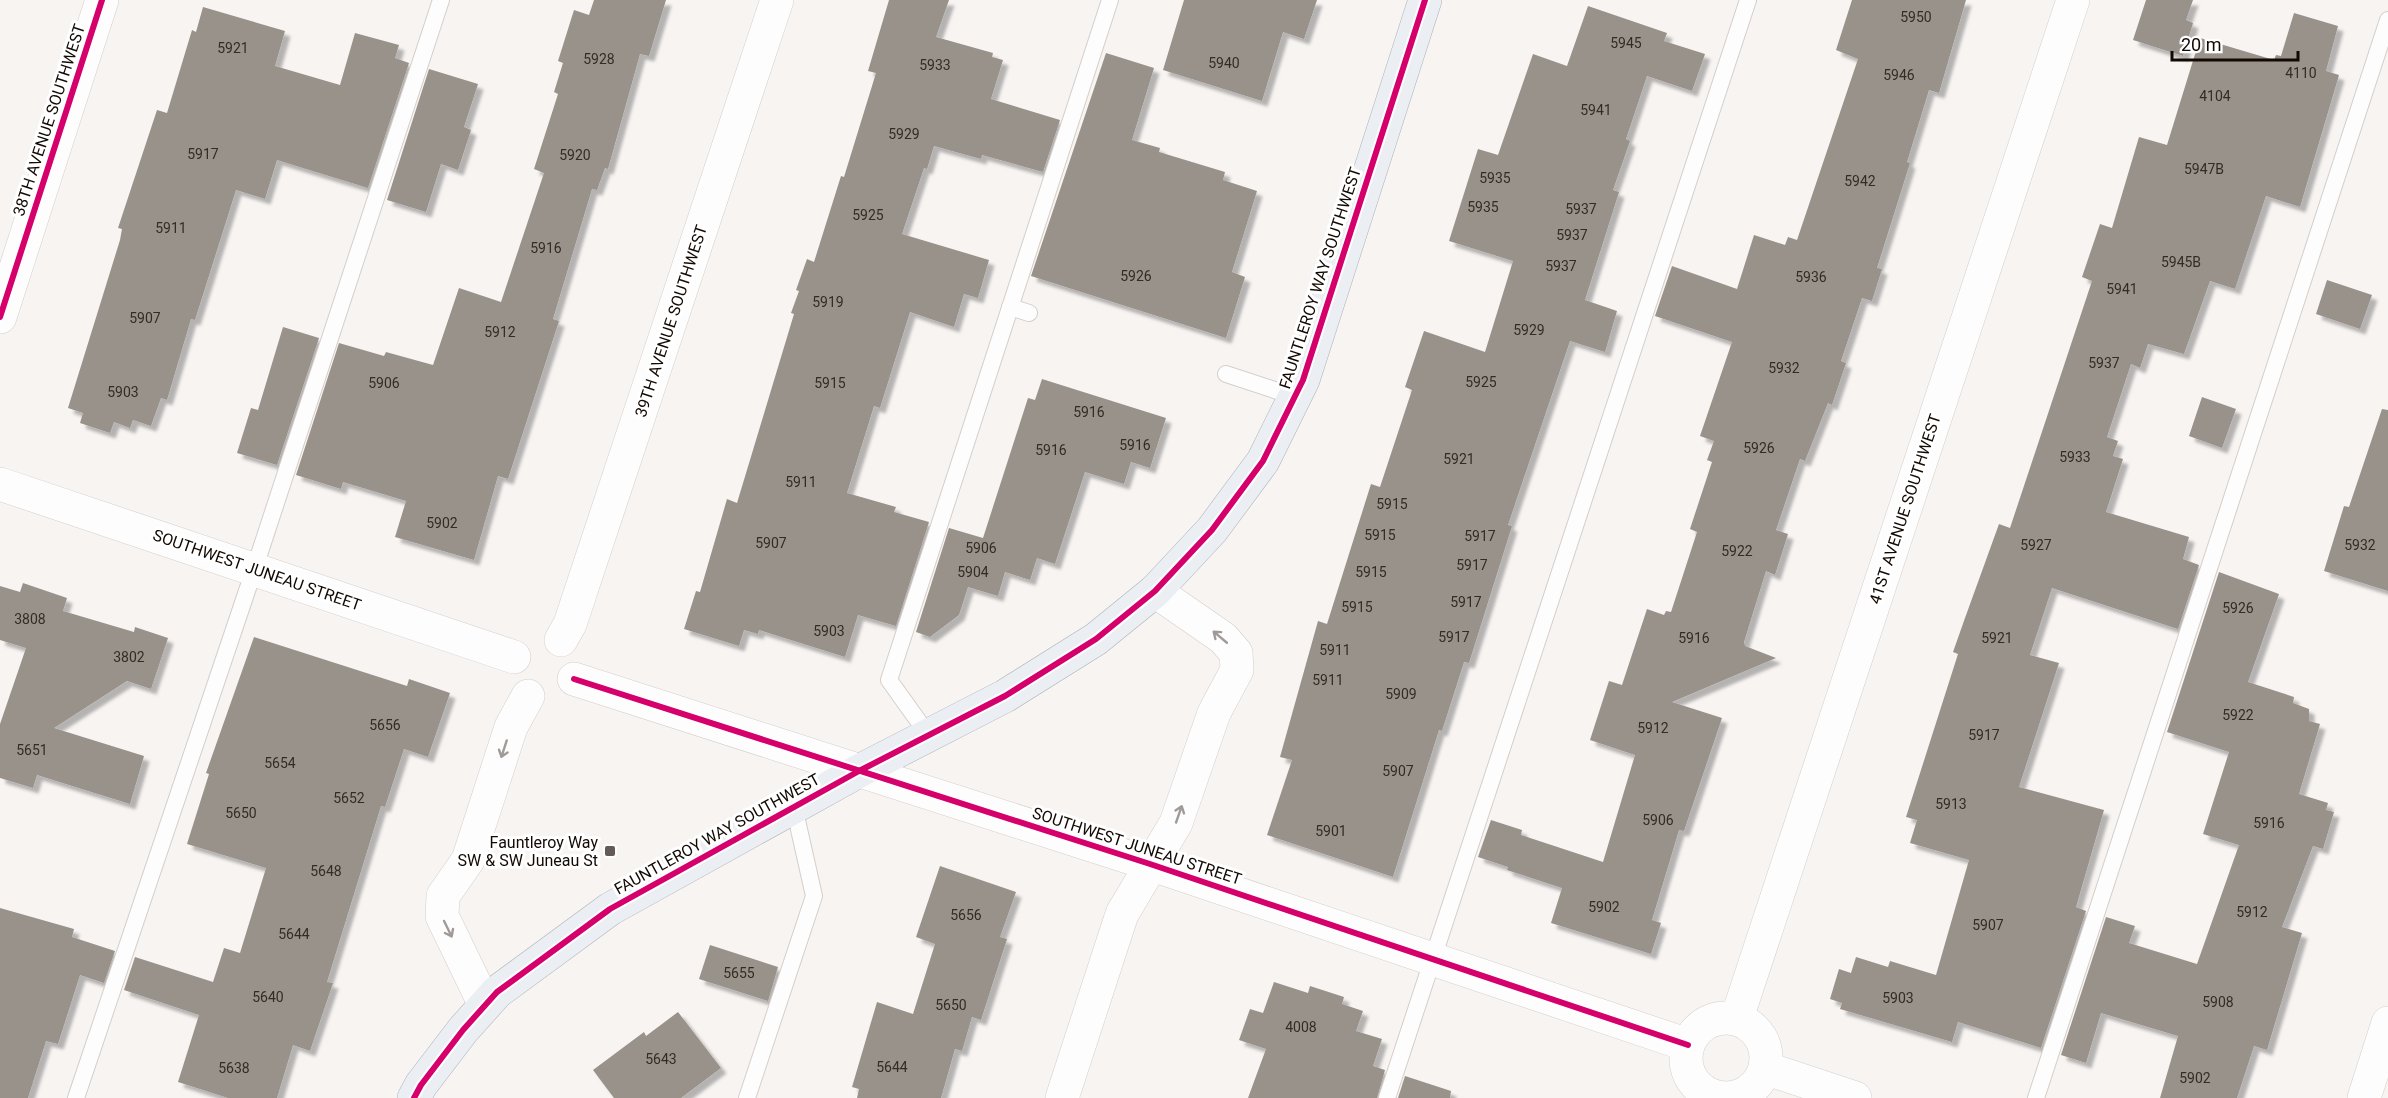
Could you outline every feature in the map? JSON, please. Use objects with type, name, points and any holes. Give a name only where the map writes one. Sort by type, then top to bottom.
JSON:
[{"type":"main road","name":"FAUNTLEROY WAY SOUTHWEST","points":[[414,1098],[420,1085],[497,992],[610,909],[859,771],[1005,696],[1096,639],[1155,591],[1212,530],[1263,461],[1296,397],[1425,0]]},
{"type":"street","name":"38TH AVENUE SOUTHWEST","points":[[0,317],[102,0]]},
{"type":"street","name":"39TH AVENUE SOUTHWEST","points":[[561,640],[570,624],[777,0]]},
{"type":"street","name":"41ST AVENUE SOUTHWEST","points":[[1737,1018],[2073,0]]},
{"type":"street","name":"SOUTHWEST JUNEAU STREET","points":[[0,484],[514,657]]},
{"type":"street","points":[[1062,1098],[1122,914],[1176,823],[1214,713],[1237,670],[1236,653],[1223,638],[1155,591]]},
{"type":"street","points":[[542,635],[561,640],[571,649],[575,659],[574,679],[558,697],[538,699],[528,696],[514,681],[512,671],[514,657],[522,644],[530,638],[542,635]]},
{"type":"street","name":"SOUTHWEST JUNEAU STREET","points":[[574,679],[1150,864],[1688,1045]]},
{"type":"street","points":[[485,1005],[441,916],[443,896],[468,860],[511,727],[528,696]]},
{"type":"street","points":[[1737,1018],[1752,1027],[1761,1037],[1766,1048],[1764,1068],[1757,1084],[1747,1092],[1734,1097],[1714,1097],[1696,1084],[1689,1072],[1686,1059],[1688,1045],[1705,1023],[1717,1019],[1737,1018]]},
{"type":"street","points":[[2364,1098],[2388,1023]]},
{"type":"street","points":[[1764,1068],[1855,1098]]},
{"type":"lane","points":[[76,1098],[254,570],[441,0]]},
{"type":"lane","points":[[929,736],[889,680],[1110,0]]},
{"type":"lane","points":[[1387,1098],[1748,0]]},
{"type":"lane","points":[[2036,1098],[2388,20]]},
{"type":"lane","points":[[1010,307],[1029,313]]},
{"type":"lane","points":[[1226,374],[1296,397]]},
{"type":"lane","points":[[747,1098],[814,896],[794,807]]},
{"type":"building","points":[[594,0],[666,0],[649,56],[640,54],[608,169],[605,168],[597,190],[592,189],[553,319],[559,321],[508,479],[498,476],[474,560],[395,537],[406,501],[343,482],[341,489],[296,475],[339,343],[384,356],[386,352],[433,365],[459,288],[501,302],[544,173],[534,169],[558,94],[554,92],[563,63],[558,61],[574,10],[589,15]]},
{"type":"building","points":[[889,0],[949,0],[936,37],[993,53],[992,57],[1003,60],[991,99],[1060,120],[1043,172],[982,155],[981,159],[934,146],[927,169],[924,168],[902,234],[989,260],[978,298],[964,294],[954,327],[910,312],[880,408],[874,406],[847,493],[896,507],[894,512],[929,522],[896,626],[858,615],[845,657],[759,630],[758,634],[744,630],[739,646],[684,629],[696,591],[700,592],[727,499],[737,503],[794,314],[791,313],[799,291],[796,290],[807,259],[814,262],[841,176],[844,177],[876,73],[868,71]]},
{"type":"building","points":[[1184,0],[1317,0],[1304,39],[1283,32],[1262,101],[1163,70]]},
{"type":"building","points":[[1852,0],[1966,0],[1939,93],[1929,90],[1907,162],[1910,163],[1877,268],[1882,269],[1872,301],[1862,298],[1841,361],[1846,363],[1832,405],[1828,403],[1805,461],[1800,459],[1776,530],[1788,534],[1775,575],[1766,571],[1744,642],[1745,646],[1776,658],[1672,702],[1722,718],[1684,831],[1679,830],[1652,920],[1661,923],[1651,954],[1551,923],[1562,888],[1507,870],[1508,867],[1478,857],[1491,820],[1522,830],[1521,835],[1603,862],[1635,755],[1590,740],[1609,681],[1622,685],[1647,609],[1664,615],[1666,611],[1671,612],[1697,532],[1690,529],[1712,462],[1707,460],[1714,441],[1700,436],[1732,342],[1655,316],[1672,266],[1737,289],[1754,235],[1785,245],[1788,237],[1797,240],[1858,59],[1836,50]]},
{"type":"building","points":[[2146,0],[2193,0],[2186,20],[2193,23],[2183,56],[2133,40]]},
{"type":"building","points":[[1588,6],[1667,33],[1664,41],[1705,54],[1692,91],[1647,76],[1626,139],[1630,141],[1613,190],[1619,192],[1585,300],[1617,311],[1605,352],[1570,341],[1508,525],[1512,526],[1469,663],[1464,662],[1442,731],[1439,730],[1393,877],[1267,835],[1292,760],[1280,757],[1318,621],[1327,624],[1371,484],[1380,487],[1412,390],[1405,387],[1424,331],[1485,352],[1513,261],[1449,241],[1478,149],[1498,155],[1533,54],[1567,66]]},
{"type":"building","points":[[203,7],[285,31],[275,66],[340,85],[355,33],[399,45],[395,58],[409,63],[368,188],[277,160],[265,199],[236,190],[195,320],[191,319],[167,400],[161,398],[151,426],[133,420],[130,428],[114,422],[110,433],[80,423],[83,413],[68,408],[120,240],[122,229],[118,228],[157,110],[167,113],[192,30],[196,32]]},
{"type":"building","points":[[2294,13],[2338,26],[2326,71],[2339,75],[2300,207],[2266,196],[2235,289],[2210,281],[2184,354],[2148,344],[2140,368],[2131,364],[2107,437],[2118,441],[2113,456],[2123,459],[2106,512],[2189,537],[2183,559],[2199,565],[2178,629],[2052,588],[2030,655],[2059,663],[2019,787],[2104,810],[2076,907],[2086,911],[2041,1048],[1958,1022],[1952,1042],[1840,1009],[1842,1003],[1830,999],[1839,969],[1851,973],[1856,957],[1888,967],[1890,961],[1936,975],[1969,860],[1910,843],[1917,820],[1906,817],[1958,654],[1953,652],[1999,524],[2010,528],[2092,281],[2082,277],[2100,224],[2112,228],[2139,137],[2167,145],[2200,38],[2274,60],[2276,55],[2281,56]]},
{"type":"building","points":[[1106,53],[1154,68],[1132,140],[1160,148],[1159,152],[1225,172],[1223,180],[1257,191],[1232,272],[1245,277],[1226,338],[1031,276]]},
{"type":"building","points":[[429,69],[478,84],[464,127],[471,130],[458,170],[441,164],[426,212],[387,200]]},
{"type":"building","points":[[2327,280],[2372,295],[2360,329],[2316,314]]},
{"type":"building","points":[[283,327],[319,338],[277,465],[237,453],[251,408],[258,410]]},
{"type":"building","points":[[1042,379],[1166,418],[1150,468],[1131,462],[1124,484],[1085,472],[1055,564],[1037,558],[1030,580],[1005,572],[998,596],[968,587],[959,615],[930,637],[916,632],[949,528],[983,538],[1028,398],[1035,400]]},
{"type":"building","points":[[2202,397],[2236,409],[2222,448],[2189,436]]},
{"type":"building","points":[[2382,409],[2388,410],[2388,591],[2324,571],[2344,506],[2349,507]]},
{"type":"building","points":[[2219,572],[2279,594],[2248,682],[2294,697],[2293,703],[2309,709],[2309,721],[2320,724],[2299,794],[2328,803],[2326,810],[2334,812],[2323,849],[2313,846],[2282,927],[2302,933],[2267,1050],[2254,1046],[2237,1098],[2160,1098],[2178,1036],[2101,1013],[2086,1063],[2061,1055],[2106,917],[2135,926],[2129,943],[2197,964],[2239,845],[2203,834],[2229,752],[2167,732]]},
{"type":"building","points":[[23,583],[67,598],[63,611],[134,632],[135,627],[168,638],[151,689],[127,681],[54,728],[144,756],[130,804],[37,775],[33,788],[0,778],[0,724],[26,648],[0,640],[0,586],[20,592]]},
{"type":"building","points":[[254,637],[407,686],[409,679],[450,693],[428,757],[404,749],[385,807],[381,806],[327,982],[333,983],[310,1051],[293,1045],[277,1098],[228,1098],[178,1082],[199,1015],[124,990],[135,957],[213,982],[224,948],[240,953],[266,868],[187,844],[209,774],[206,773]]},
{"type":"building","points":[[940,866],[1016,892],[1000,937],[1007,939],[981,1020],[972,1017],[962,1051],[955,1049],[941,1098],[857,1098],[859,1089],[852,1087],[877,1002],[913,1014],[935,944],[916,937]]},
{"type":"building","points":[[0,908],[74,929],[72,937],[115,951],[104,983],[80,975],[58,1044],[46,1041],[28,1098],[0,1098]]},
{"type":"building","points":[[710,945],[778,967],[768,1001],[699,979]]},
{"type":"building","points":[[1274,982],[1308,993],[1310,986],[1344,997],[1342,1004],[1363,1011],[1356,1031],[1382,1039],[1373,1066],[1385,1070],[1377,1098],[1248,1098],[1266,1049],[1239,1040],[1250,1009],[1263,1013]]},
{"type":"building","points":[[678,1012],[721,1068],[681,1098],[614,1098],[593,1070],[644,1032],[646,1036]]},
{"type":"building","points":[[1405,1076],[1451,1091],[1450,1098],[1398,1098]]},
{"type":"cycle path","points":[[0,317],[102,0]]},
{"type":"cycle path","points":[[414,1098],[421,1085],[463,1030],[497,992],[610,909],[859,771],[1005,696],[1096,639],[1155,591],[1212,530],[1263,461],[1303,380],[1425,0]]},
{"type":"cycle path","points":[[574,679],[1150,864],[1688,1045]]},
{"type":"place","name":"Fauntleroy Way SW & SW Juneau St","points":[[610,851]]}]
